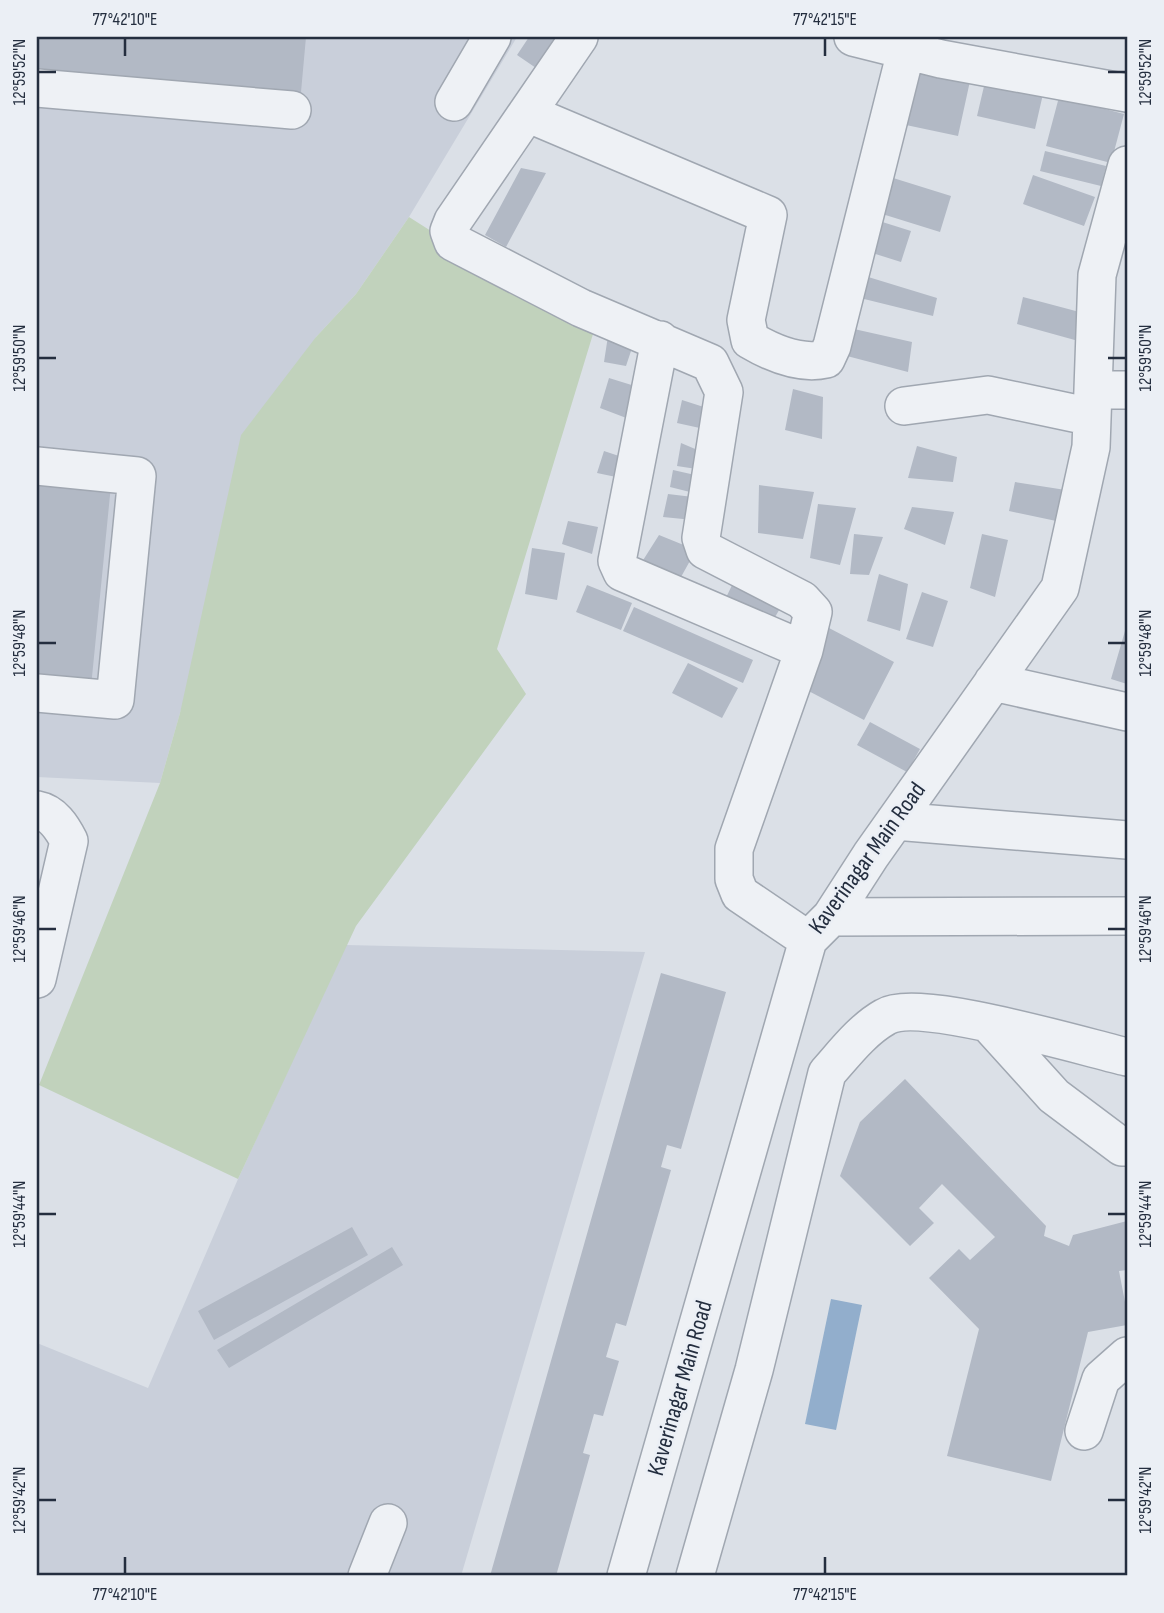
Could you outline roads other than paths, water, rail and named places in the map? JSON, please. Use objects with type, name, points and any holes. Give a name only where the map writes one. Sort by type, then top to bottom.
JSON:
[{"type":"street","points":[[454,102],[492,37]]},
{"type":"street","points":[[579,37],[453,221],[449,231],[453,242],[581,308],[710,363],[724,393],[701,538],[705,550],[802,600],[813,612],[804,650],[734,849],[734,879],[740,894],[820,928],[1127,916]]},
{"type":"street","points":[[853,37],[906,51],[1127,93]]},
{"type":"street","points":[[527,113],[768,215],[746,320],[750,340],[768,350],[812,362],[826,359],[832,346],[906,51]]},
{"type":"street","points":[[37,88],[292,110]]},
{"type":"street","name":"Kaverinagar Main Road","points":[[626,1576],[820,928],[1060,588],[1104,399],[1097,275],[1127,165]]},
{"type":"street","points":[[660,340],[617,561],[622,572],[804,650]]},
{"type":"street","points":[[904,406],[988,394],[1104,399]]},
{"type":"street","points":[[37,466],[137,476],[115,700],[37,693]]},
{"type":"street","points":[[993,682],[1127,712]]},
{"type":"street","points":[[37,810],[62,826],[69,841],[37,979]]},
{"type":"street","points":[[895,821],[1127,840]]},
{"type":"street","points":[[695,1576],[754,1370],[827,1073],[857,1039],[887,1015],[942,1013],[1127,1057]]},
{"type":"street","points":[[988,1023],[1054,1096],[1122,1147],[1127,1147]]},
{"type":"street","points":[[1084,1431],[1101,1379],[1127,1356]]},
{"type":"street","points":[[367,1576],[388,1523]]},
{"type":"water","points":[[831,1299],[862,1305],[836,1430],[805,1424]]}]
